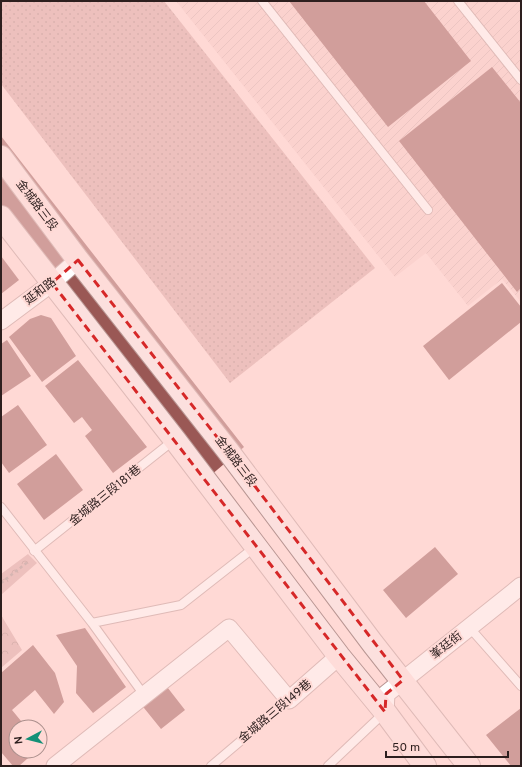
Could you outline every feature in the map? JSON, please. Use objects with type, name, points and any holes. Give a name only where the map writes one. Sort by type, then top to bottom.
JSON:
[{"type":"main road","name":"金城路三段","points":[[1,157],[78,260],[228,451],[469,766]]},
{"type":"main road","points":[[1,217],[175,440],[339,656],[385,712],[426,766]]},
{"type":"street","name":"延和路","points":[[1,321],[52,283],[78,260]]},
{"type":"street","name":"峯廷街","points":[[385,712],[386,694],[521,586]]},
{"type":"street","points":[[55,766],[229,628],[289,700]]},
{"type":"street","name":"金城路三段149巷","points":[[289,700],[339,656]]},
{"type":"lane","points":[[262,1],[428,210]]},
{"type":"lane","points":[[458,1],[521,80]]},
{"type":"lane","name":"金城路三段181巷","points":[[34,551],[175,440]]},
{"type":"lane","points":[[1,507],[92,623],[144,695]]},
{"type":"lane","points":[[92,623],[180,605],[256,546]]},
{"type":"lane","points":[[469,627],[521,686]]},
{"type":"lane","name":"金城路三段149巷","points":[[211,766],[289,700]]},
{"type":"lane","points":[[328,766],[385,712]]},
{"type":"path","points":[[1,583],[28,563],[34,551]]},
{"type":"highlighted area","points":[[78,260],[228,451],[403,680],[386,694],[385,712],[52,283]]},
{"type":"shaded area","points":[[176,1],[521,1],[521,302],[502,279],[468,306],[426,253],[395,277]]},
{"type":"green space","points":[[1,1],[164,1],[375,268],[230,383],[1,84]]},
{"type":"green space","points":[[28,554],[37,563],[1,595],[1,574]]},
{"type":"green space","points":[[1,615],[22,650],[1,668]]},
{"type":"building","points":[[289,1],[424,1],[471,61],[388,127]]},
{"type":"building","points":[[492,67],[521,103],[521,288],[517,292],[399,141]]},
{"type":"building","points":[[1,136],[244,447],[197,487],[1,233]]},
{"type":"building","points":[[1,256],[19,280],[1,294]]},
{"type":"building","points":[[502,283],[521,307],[521,322],[449,380],[423,346]]},
{"type":"building","points":[[41,315],[51,318],[76,356],[42,382],[9,337],[30,319]]},
{"type":"building","points":[[7,340],[31,376],[1,396],[1,344]]},
{"type":"building","points":[[78,360],[147,447],[113,473],[85,436],[92,430],[82,417],[74,423],[45,386]]},
{"type":"building","points":[[18,405],[47,445],[9,473],[1,462],[1,417]]},
{"type":"building","points":[[56,454],[83,490],[44,520],[17,484]]},
{"type":"building","points":[[435,547],[458,574],[406,618],[383,590]]},
{"type":"building","points":[[85,628],[126,687],[93,713],[76,693],[77,666],[56,635]]},
{"type":"building","points":[[33,645],[55,673],[64,702],[54,714],[35,690],[12,710],[19,719],[8,719],[8,759],[27,759],[19,766],[13,766],[1,752],[1,673]]},
{"type":"building","points":[[164,683],[185,710],[161,729],[140,703]]},
{"type":"building","points":[[521,708],[521,766],[511,766],[486,735]]}]
